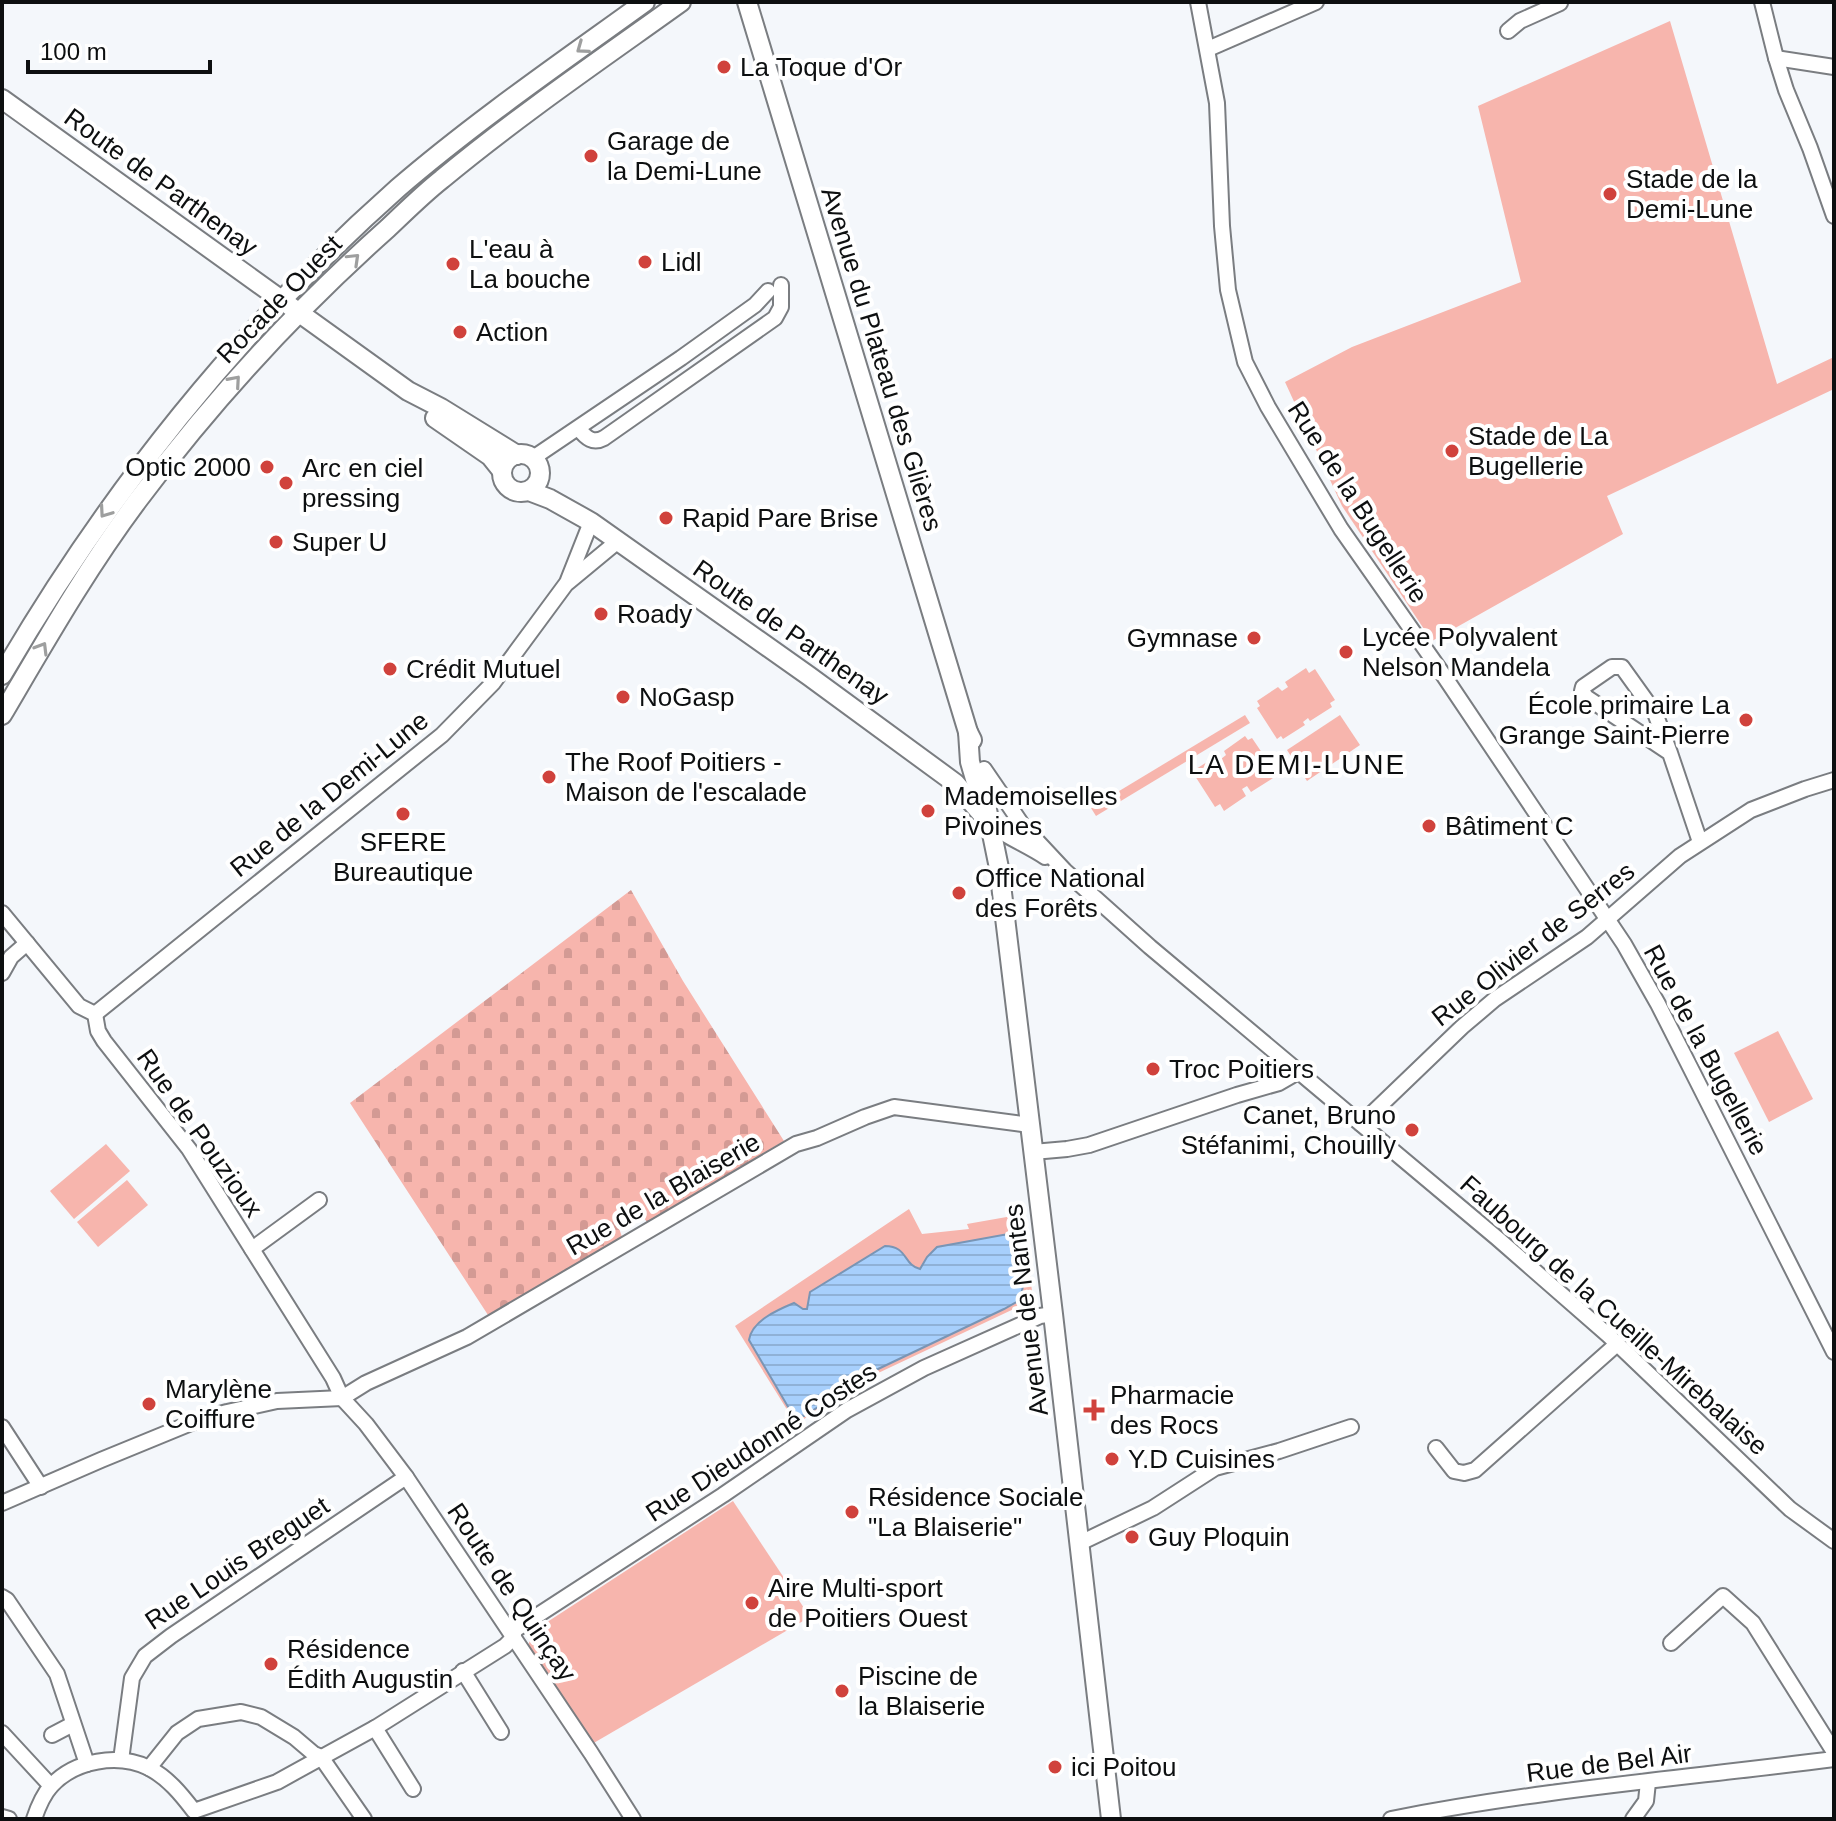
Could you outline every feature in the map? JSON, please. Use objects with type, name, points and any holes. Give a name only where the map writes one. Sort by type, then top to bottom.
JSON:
[{"type":"main road","name":"Rocade Ouest","points":[[2,675],[54,588],[122,488],[194,399],[281,301],[401,187],[481,122],[645,2]]},
{"type":"main road","name":"Rocade Ouest","points":[[2,715],[86,576],[138,500],[241,374],[298,313],[440,180],[681,2]]},
{"type":"main road","name":"Avenue du Plateau des Glières","points":[[747,2],[968,732],[981,755],[986,777],[984,795]]},
{"type":"main road","name":"Route de Parthenay","points":[[2,99],[408,391],[530,463],[591,522]]},
{"type":"main road","name":"Route de Parthenay","points":[[408,391],[424,410],[490,456],[502,471]]},
{"type":"main road","points":[[508,460],[530,463],[536,485],[520,493],[511,490],[503,480],[502,471],[508,460]]},
{"type":"main road","name":"Route de Parthenay","points":[[529,491],[591,522],[809,676],[959,786],[991,825]]},
{"type":"main road","name":"Avenue du Plateau des Glières","points":[[968,732],[970,762],[984,795]]},
{"type":"main road","name":"Route de Parthenay","points":[[959,786],[984,795]]},
{"type":"main road","name":"Avenue de Nantes","points":[[984,795],[1001,880],[1111,1819]]},
{"type":"street","name":"Rue de la Bugellerie","points":[[1198,2],[1217,103],[1228,290],[1245,362],[1268,407],[1341,529],[1608,920],[1658,1004],[1834,1352]]},
{"type":"street","points":[[1208,49],[1316,2]]},
{"type":"street","points":[[1508,31],[1520,21],[1560,2]]},
{"type":"street","points":[[1762,2],[1786,90],[1834,216]]},
{"type":"street","points":[[1776,58],[1834,67]]},
{"type":"street","points":[[530,463],[755,305],[774,288],[781,307],[775,318],[604,438],[593,441],[579,429]]},
{"type":"street","name":"Rue de la Demi-Lune","points":[[566,584],[591,522]]},
{"type":"street","name":"Rue de la Demi-Lune","points":[[95,1014],[442,735],[493,683],[566,584],[618,541]]},
{"type":"street","points":[[1670,753],[1586,697],[1583,687],[1612,667],[1622,667],[1655,713],[1670,753],[1700,842]]},
{"type":"street","points":[[984,769],[1023,826]]},
{"type":"street","name":"Rue Olivier de Serres","points":[[1361,1124],[1495,999],[1587,937],[1680,856],[1751,810],[1834,780]]},
{"type":"street","points":[[984,795],[1023,826],[1096,899],[1298,1072],[1279,1083],[1089,1145],[1033,1152]]},
{"type":"street","points":[[991,825],[1065,871]]},
{"type":"street","name":"Rue de Pouzioux","points":[[2,913],[79,1006],[95,1014],[98,1031],[104,1041],[189,1149],[333,1378],[342,1398]]},
{"type":"street","points":[[2,973],[11,957],[27,943]]},
{"type":"street","name":"Faubourg de la Cueille-Mirebalaise","points":[[1298,1072],[1497,1238],[1617,1344],[1790,1509],[1834,1541]]},
{"type":"street","name":"Rue de la Blaiserie","points":[[342,1398],[366,1383],[467,1337],[796,1144],[894,1107],[1030,1125]]},
{"type":"street","points":[[252,1249],[319,1200]]},
{"type":"street","name":"Rue Dieudonné Costes","points":[[149,1768],[177,1790],[194,1811],[277,1782],[375,1728],[505,1646],[513,1638],[515,1630],[847,1410],[924,1368],[1040,1316],[1053,1314]]},
{"type":"street","points":[[1436,1448],[1454,1471],[1464,1473],[1475,1470],[1617,1344]]},
{"type":"street","points":[[4,1497],[41,1487],[201,1419],[277,1401],[342,1398]]},
{"type":"street","name":"Route de Quinçay","points":[[342,1398],[406,1477],[633,1819]]},
{"type":"street","points":[[2,1427],[41,1487]]},
{"type":"street","points":[[1078,1544],[1153,1508],[1215,1468],[1351,1427]]},
{"type":"street","name":"Rue Louis Breguet","points":[[121,1760],[132,1678],[145,1656],[406,1477]]},
{"type":"street","points":[[1671,1643],[1723,1596],[1753,1623],[1834,1752]]},
{"type":"street","points":[[2,1597],[57,1674],[87,1764]]},
{"type":"street","points":[[463,1671],[501,1732]]},
{"type":"street","points":[[34,1819],[39,1804],[51,1786],[70,1772],[99,1761],[121,1760],[149,1768],[177,1733],[198,1719],[241,1712],[261,1717],[321,1757],[364,1819]]},
{"type":"street","points":[[52,1735],[73,1724]]},
{"type":"street","points":[[375,1728],[413,1789]]},
{"type":"street","points":[[2,1733],[51,1786]]},
{"type":"street","name":"Rue de Bel Air","points":[[1391,1819],[1537,1795],[1834,1759]]},
{"type":"street","points":[[1633,1819],[1646,1801],[1648,1782]]},
{"type":"street","points":[[2,1817],[9,1819]]},
{"type":"green space","points":[[1670,21],[1777,384],[1834,357],[1834,389],[1607,496],[1623,534],[1432,641],[1342,506],[1285,382],[1352,347],[1521,282],[1478,106]]},
{"type":"green space","points":[[1306,668],[1309,673],[1315,669],[1335,700],[1330,703],[1332,707],[1310,721],[1308,718],[1303,722],[1305,725],[1283,739],[1281,736],[1277,739],[1257,708],[1260,706],[1257,701],[1278,687],[1282,691],[1288,687],[1285,682]]},
{"type":"green space","points":[[1245,715],[1250,723],[1096,816],[1091,808]]},
{"type":"green space","points":[[1340,715],[1360,745],[1307,781],[1287,750]]},
{"type":"green space","points":[[1245,736],[1248,740],[1252,738],[1273,769],[1269,772],[1273,778],[1251,792],[1247,786],[1242,789],[1246,796],[1224,811],[1220,804],[1215,807],[1195,776],[1199,773],[1196,769],[1218,755],[1221,759],[1226,755],[1224,751]]},
{"type":"green space","points":[[631,890],[683,981],[784,1141],[647,1222],[640,1216],[629,1220],[619,1228],[622,1237],[488,1315],[350,1103]]},
{"type":"green space","points":[[1778,1031],[1813,1099],[1769,1122],[1734,1053]]},
{"type":"green space","points":[[106,1144],[130,1171],[74,1219],[50,1191]]},
{"type":"green space","points":[[127,1180],[148,1205],[98,1247],[77,1222]]},
{"type":"green space","points":[[909,1209],[922,1234],[969,1229],[967,1224],[1023,1214],[1033,1300],[874,1375],[796,1424],[735,1326]]},
{"type":"green space","points":[[733,1501],[810,1617],[592,1744],[528,1645],[535,1630]]},
{"type":"water","points":[[1008,1234],[1013,1239],[1023,1286],[1020,1300],[876,1370],[804,1416],[794,1417],[749,1340],[760,1322],[794,1303],[807,1309],[810,1292],[885,1246],[898,1249],[920,1269],[937,1247]]},
{"type":"place","name":"La Toque d'Or","points":[[724,67]]},
{"type":"place","name":"Garage de la Demi-Lune","points":[[591,156]]},
{"type":"place","name":"Stade de la Demi-Lune","points":[[1610,194]]},
{"type":"place","name":"Lidl","points":[[645,262]]},
{"type":"place","name":"L'eau à La bouche","points":[[453,264]]},
{"type":"place","name":"Action","points":[[460,332]]},
{"type":"place","name":"Stade de La Bugellerie","points":[[1452,451]]},
{"type":"place","name":"Optic 2000","points":[[267,467]]},
{"type":"place","name":"Arc en ciel pressing","points":[[286,483]]},
{"type":"place","name":"Rapid Pare Brise","points":[[666,518]]},
{"type":"place","name":"Super U","points":[[276,542]]},
{"type":"place","name":"Roady","points":[[601,614]]},
{"type":"place","name":"Gymnase","points":[[1254,638]]},
{"type":"place","name":"Lycée Polyvalent Nelson Mandela","points":[[1346,652]]},
{"type":"place","name":"Crédit Mutuel","points":[[390,669]]},
{"type":"place","name":"NoGasp","points":[[623,697]]},
{"type":"place","name":"École primaire La Grange Saint-Pierre","points":[[1746,720]]},
{"type":"place","name":"The Roof Poitiers - Maison de l'escalade","points":[[549,777]]},
{"type":"place","name":"Mademoiselles Pivoines","points":[[928,811]]},
{"type":"place","name":"SFERE Bureautique","points":[[403,814]]},
{"type":"place","name":"Bâtiment C","points":[[1429,826]]},
{"type":"place","name":"Office National des Forêts","points":[[959,893]]},
{"type":"place","name":"Troc Poitiers","points":[[1153,1069]]},
{"type":"place","name":"Canet, Bruno Stéfanimi, Chouilly","points":[[1412,1130]]},
{"type":"place","name":"Marylène Coiffure","points":[[149,1404]]},
{"type":"place","name":"Pharmacie des Rocs","points":[[1094,1410]]},
{"type":"place","name":"Y.D Cuisines","points":[[1112,1459]]},
{"type":"place","name":"Résidence Sociale \"La Blaiserie\"","points":[[852,1512]]},
{"type":"place","name":"Guy Ploquin","points":[[1132,1537]]},
{"type":"place","name":"Aire Multi-sport de Poitiers Ouest","points":[[752,1603]]},
{"type":"place","name":"Résidence Édith Augustin","points":[[271,1664]]},
{"type":"place","name":"Piscine de la Blaiserie","points":[[842,1691]]},
{"type":"place","name":"ici Poitou","points":[[1055,1767]]},
{"type":"district","name":"LA DEMI-LUNE","points":[[1297,764]]}]
